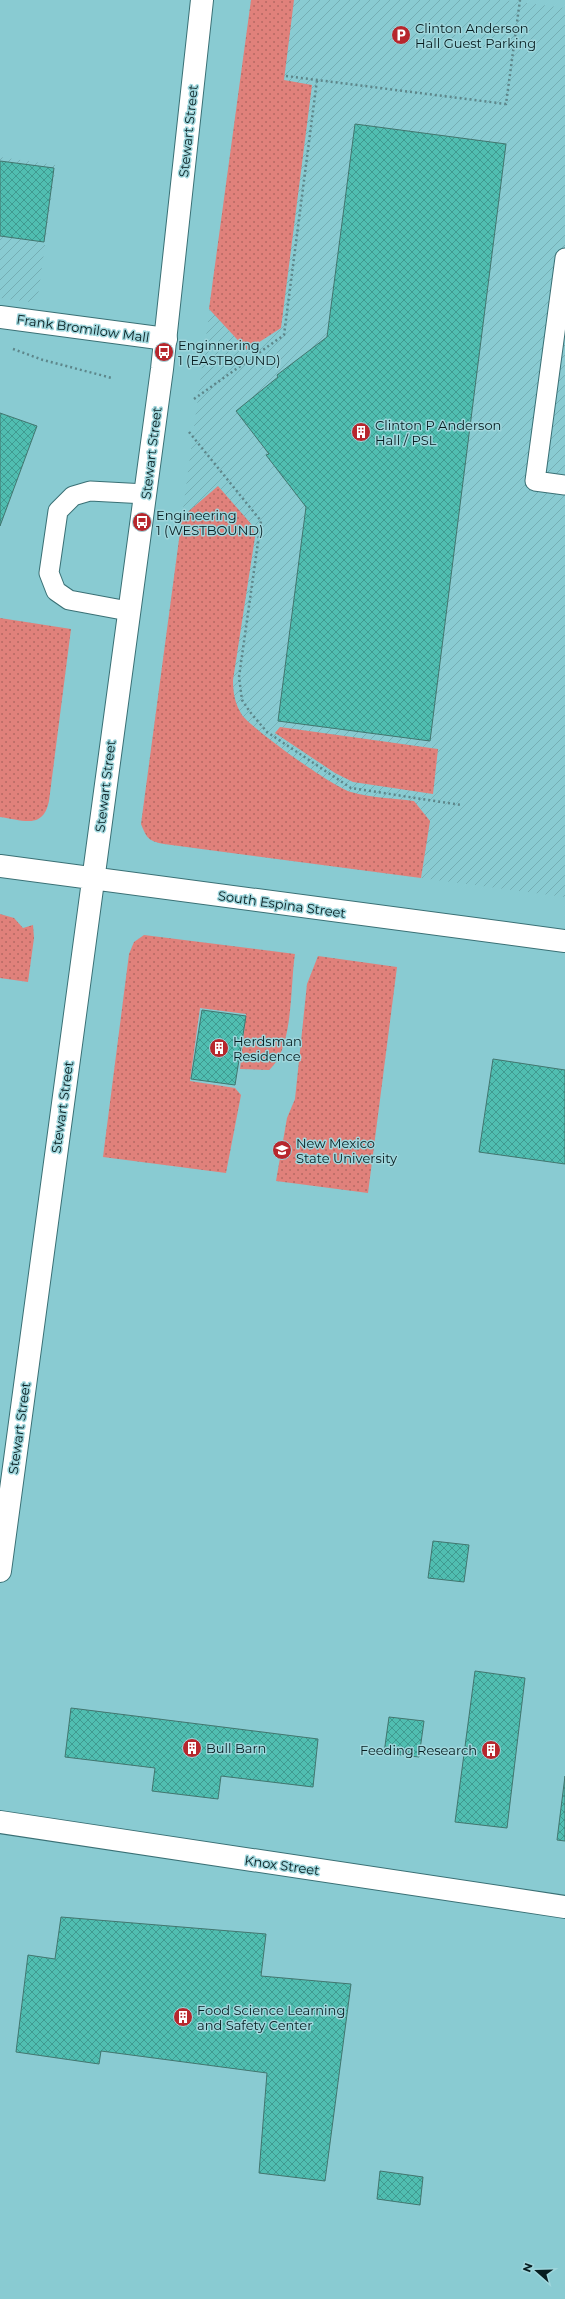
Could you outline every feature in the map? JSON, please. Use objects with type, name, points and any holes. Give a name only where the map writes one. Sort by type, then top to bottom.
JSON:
[{"type":"street","name":"Stewart Street","points":[[0,1571],[128,611],[146,494],[166,339],[202,0]]},
{"type":"street","name":"Frank Bromilow Mall","points":[[7,318],[166,339]]},
{"type":"street","name":"South Espina Street","points":[[0,866],[565,941]]},
{"type":"street","name":"Knox Street","points":[[0,1822],[565,1907]]},
{"type":"lane","points":[[565,258],[562,309],[535,481],[565,485]]},
{"type":"lane","points":[[128,611],[69,600],[56,590],[49,574],[58,511],[73,496],[90,491],[146,494]]},
{"type":"path","points":[[286,76],[506,104],[520,0]]},
{"type":"path","points":[[194,400],[284,335],[317,80]]},
{"type":"path","points":[[7,318],[12,349],[56,364],[112,378]]},
{"type":"path","points":[[189,432],[261,521],[239,676],[242,700],[250,712],[267,732],[351,788],[461,805]]},
{"type":"shaded area","name":"New Mexico State University","points":[[0,0],[565,0],[565,2299],[0,2299]]},
{"type":"shaded area","points":[[251,0],[505,0],[565,8],[565,897],[164,844],[151,841],[141,824]]},
{"type":"shaded area","points":[[251,0],[294,0],[284,80],[312,85],[281,328],[247,350],[209,309]]},
{"type":"shaded area","points":[[0,157],[56,165],[37,303],[0,298]]},
{"type":"shaded area","points":[[218,486],[252,525],[255,537],[233,680],[235,698],[242,715],[261,733],[277,745],[342,788],[366,796],[414,801],[430,821],[421,878],[164,844],[155,842],[145,833],[141,824],[182,517]]},
{"type":"shaded area","points":[[0,618],[71,629],[49,801],[46,810],[37,820],[24,821],[0,817]]},
{"type":"shaded area","points":[[280,727],[438,749],[433,794],[353,782],[335,773],[275,733]]},
{"type":"shaded area","points":[[0,914],[14,918],[23,928],[33,925],[34,938],[28,982],[0,978]]},
{"type":"shaded area","points":[[144,935],[295,954],[290,1015],[287,1032],[283,1047],[277,1060],[269,1070],[240,1069],[246,1014],[200,1008],[190,1081],[235,1088],[241,1095],[226,1173],[103,1157],[129,954],[134,942]]},
{"type":"shaded area","points":[[318,956],[397,967],[368,1193],[276,1181],[287,1118],[295,1099],[307,984]]},
{"type":"building","name":"Clinton P Anderson Hall / PSL","points":[[355,124],[506,144],[430,741],[278,721],[306,507],[266,455],[269,454],[236,411],[278,377],[277,375],[327,337]]},
{"type":"building","points":[[0,161],[54,168],[44,242],[0,236]]},
{"type":"building","points":[[0,413],[37,426],[0,526]]},
{"type":"building","name":"Herdsman Residence","points":[[202,1010],[246,1016],[235,1085],[191,1079]]},
{"type":"building","points":[[493,1059],[565,1070],[565,1164],[479,1152]]},
{"type":"building","points":[[433,1541],[469,1545],[464,1582],[428,1578]]},
{"type":"building","name":"Feeding Research","points":[[475,1671],[525,1678],[507,1828],[455,1822]]},
{"type":"building","name":"Bull Barn","points":[[71,1708],[318,1739],[313,1787],[221,1776],[218,1799],[152,1791],[155,1768],[65,1757]]},
{"type":"building","points":[[389,1717],[424,1721],[419,1757],[384,1753]]},
{"type":"building","points":[[565,1776],[565,1841],[557,1840]]},
{"type":"building","name":"Food Science Learning and Safety Center","points":[[61,1917],[266,1934],[261,1976],[351,1984],[325,2181],[259,2173],[267,2073],[101,2051],[99,2064],[16,2052],[28,1955],[55,1959]]},
{"type":"building","points":[[380,2171],[423,2177],[420,2205],[377,2199]]},
{"type":"place","name":"Clinton Anderson Hall Guest Parking","points":[[401,35]]},
{"type":"place","name":"Enginnering 1 (EASTBOUND)","points":[[164,352]]},
{"type":"place","name":"Clinton P Anderson Hall / PSL","points":[[361,432]]},
{"type":"place","name":"Engineering 1 (WESTBOUND)","points":[[142,522]]},
{"type":"place","name":"Herdsman Residence","points":[[219,1048]]},
{"type":"place","name":"New Mexico State University","points":[[282,1150]]},
{"type":"place","name":"Bull Barn","points":[[192,1748]]},
{"type":"place","name":"Feeding Research","points":[[491,1750]]},
{"type":"place","name":"Food Science Learning and Safety Center","points":[[183,2017]]}]
